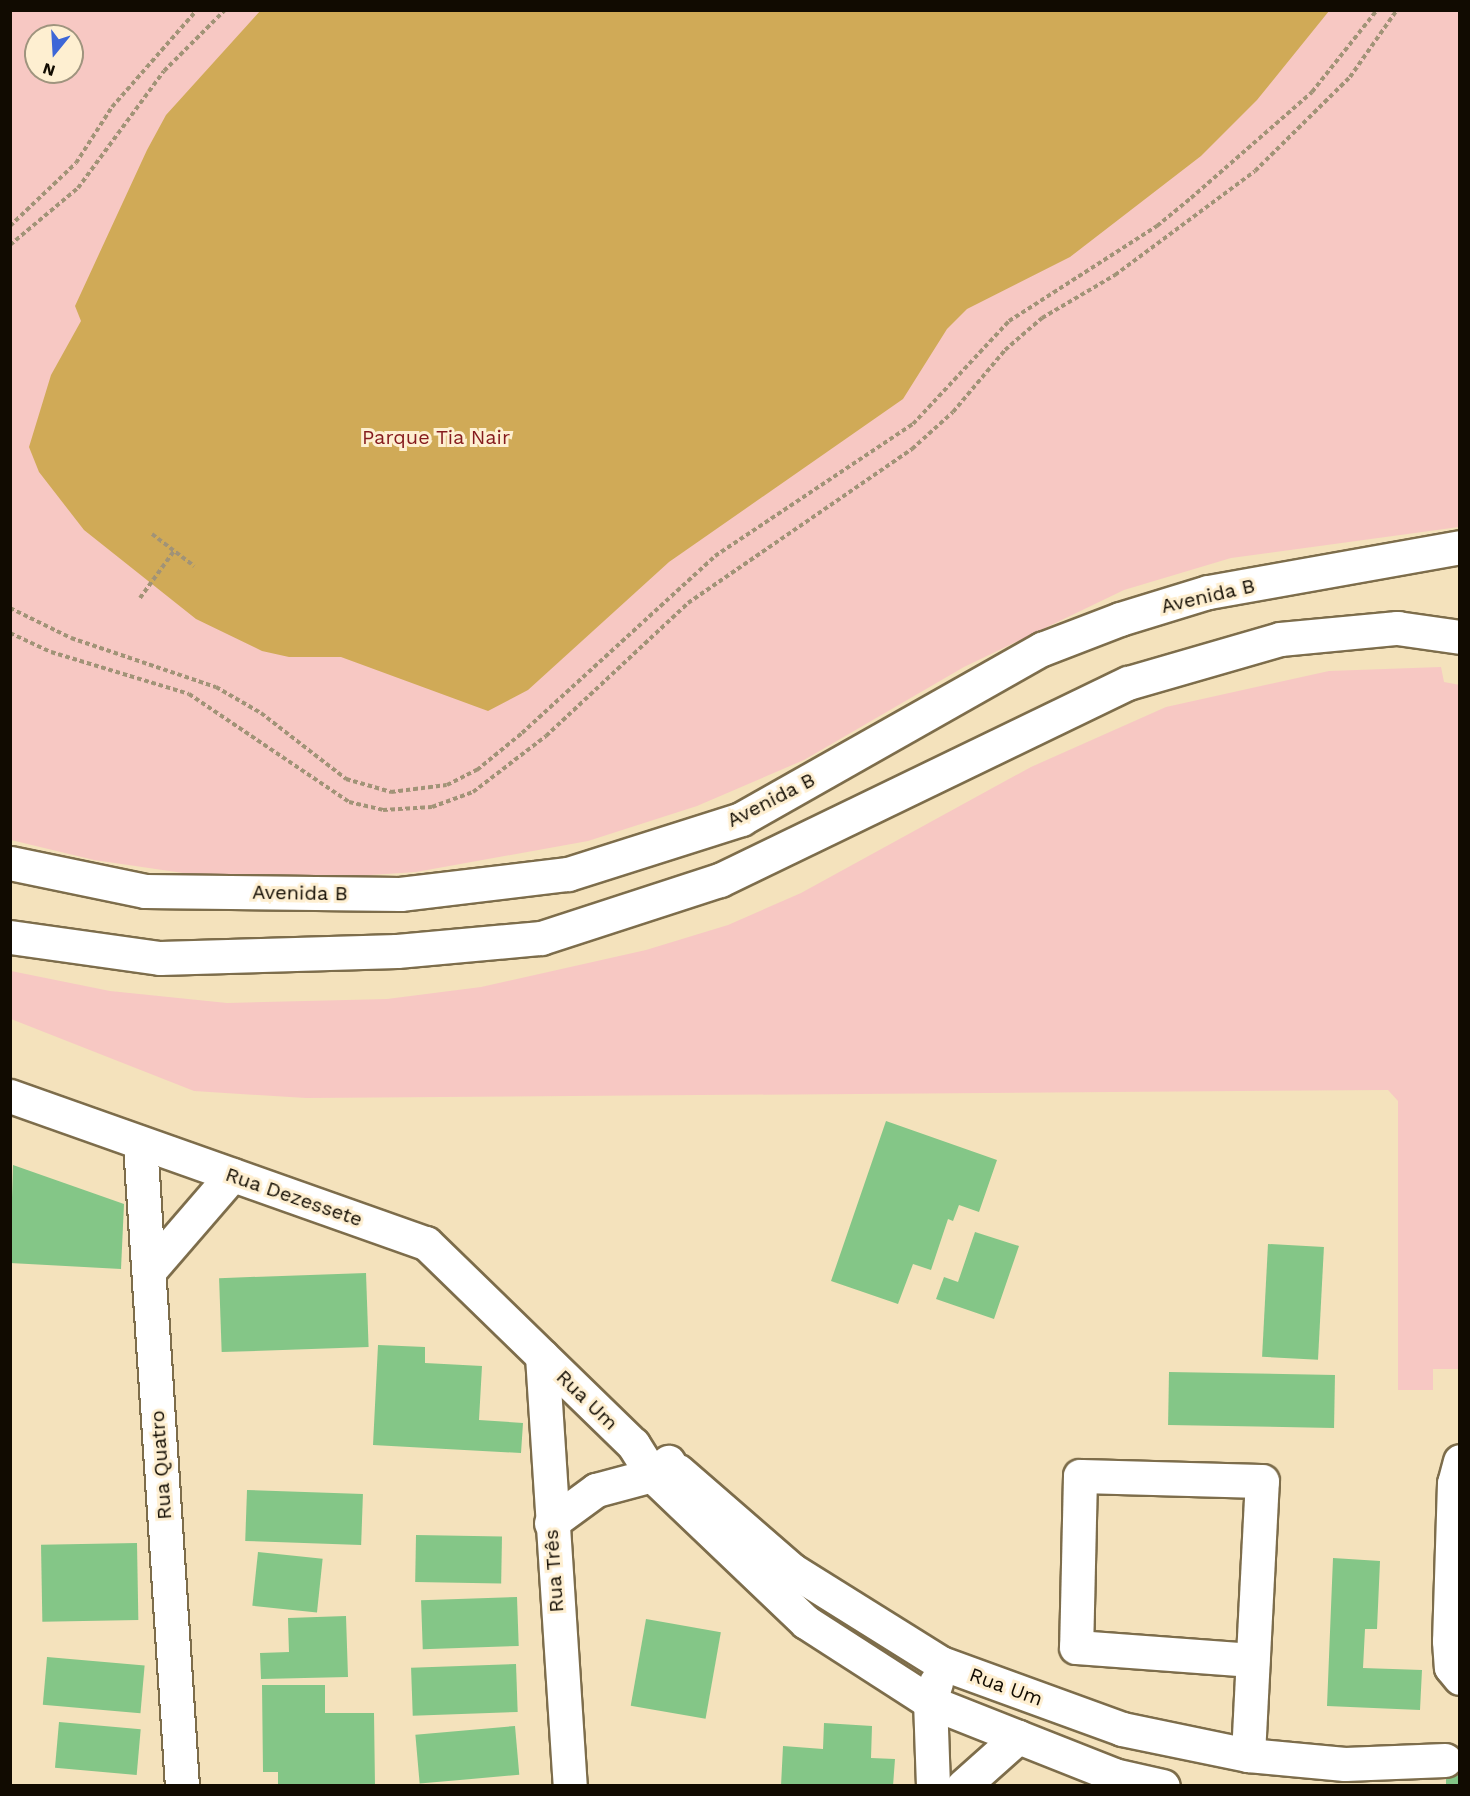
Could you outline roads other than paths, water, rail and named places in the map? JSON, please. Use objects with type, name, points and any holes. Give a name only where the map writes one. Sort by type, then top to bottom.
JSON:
[{"type":"street","name":"Avenida B","points":[[10,863],[145,891],[400,894],[568,874],[741,819],[1042,649],[1120,619],[1208,592],[1460,547]]},
{"type":"street","points":[[10,937],[160,958],[397,951],[541,938],[720,880],[1128,683],[1280,639],[1397,628],[1460,637]]},
{"type":"street","name":"Rua Dezessete","points":[[10,1096],[140,1144],[426,1243],[542,1356]]},
{"type":"street","name":"Rua Quatro","points":[[140,1144],[182,1785]]},
{"type":"street","points":[[148,1270],[232,1175]]},
{"type":"street","name":"Rua Um","points":[[542,1356],[660,1469],[806,1622],[930,1702],[1114,1776],[1163,1785]]},
{"type":"street","name":"Rua Três","points":[[542,1356],[551,1523],[570,1785]]},
{"type":"street","points":[[1460,1461],[1454,1483],[1449,1641],[1451,1667],[1460,1678]]},
{"type":"street","points":[[551,1523],[596,1490],[660,1469]]},
{"type":"street","name":"Rua Um","points":[[660,1469],[792,1570],[941,1663],[1122,1729],[1248,1755],[1346,1764],[1445,1760]]},
{"type":"street","points":[[1248,1755],[1253,1660],[1262,1481],[1080,1476],[1076,1647],[1253,1660]]},
{"type":"street","points":[[933,1785],[930,1702],[941,1663]]},
{"type":"street","points":[[963,1785],[1018,1737]]},
{"type":"park label","name":"Parque Tia Nair","points":[[436,437]]}]
